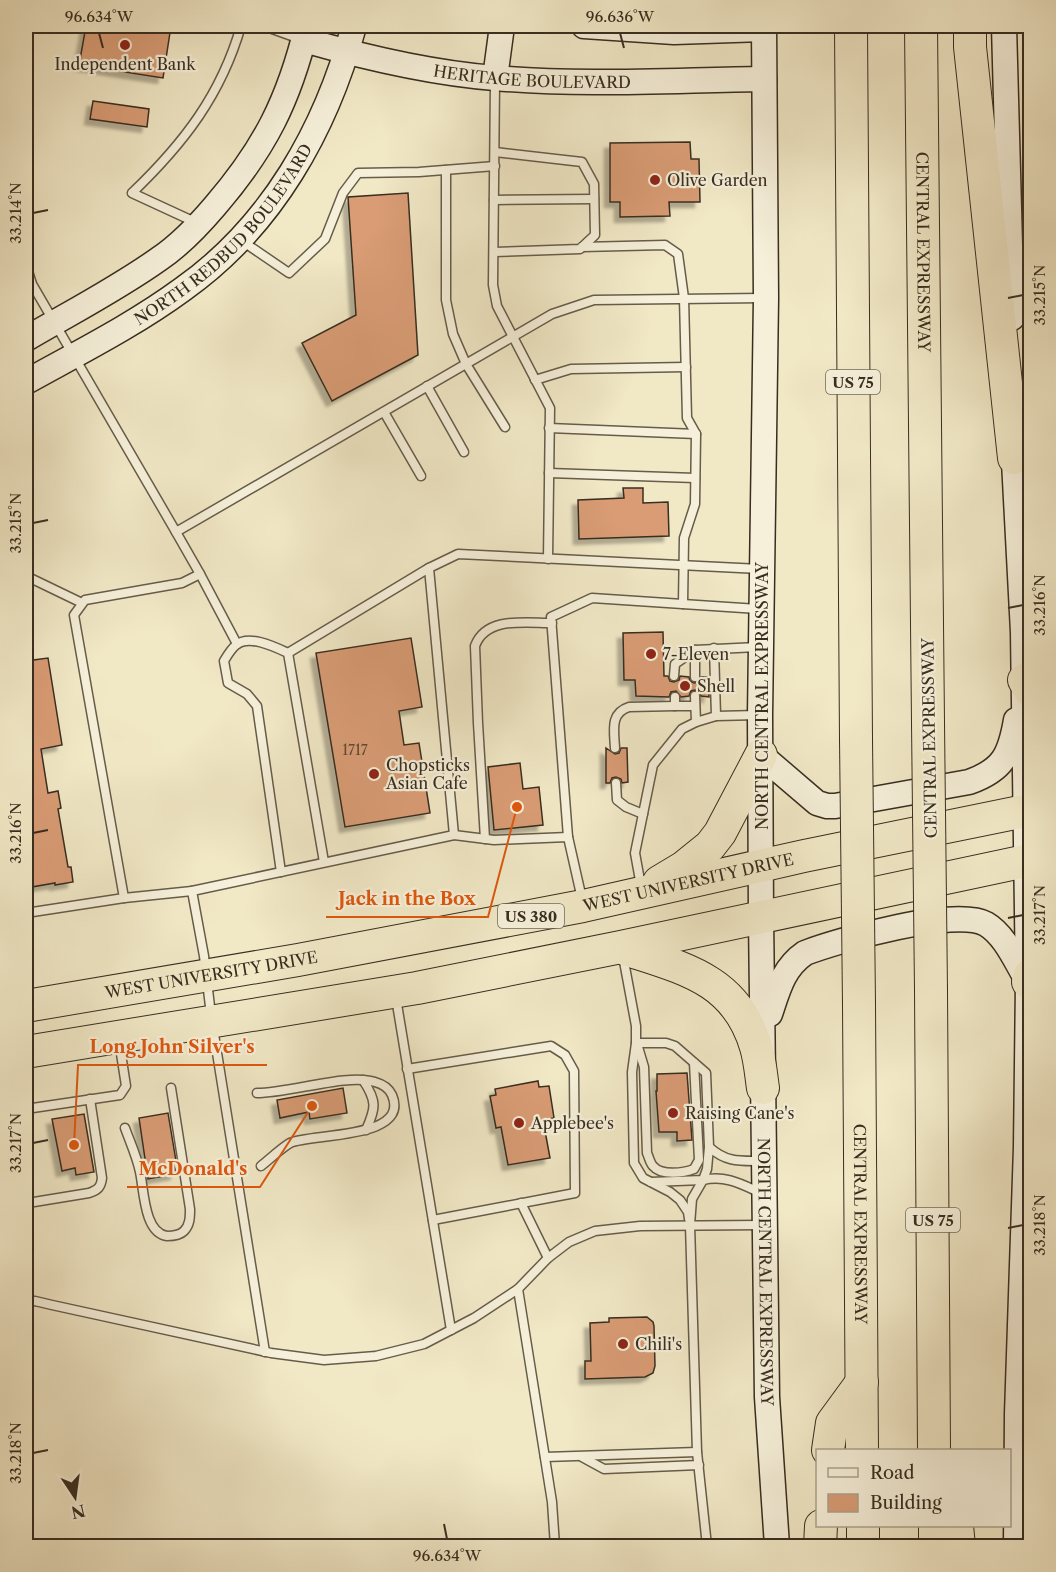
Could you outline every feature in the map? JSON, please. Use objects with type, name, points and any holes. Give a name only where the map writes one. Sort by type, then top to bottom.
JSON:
[{"type":"highway","name":"CENTRAL EXPRESSWAY","points":[[851,26],[862,1449]]},
{"type":"highway","name":"CENTRAL EXPRESSWAY","points":[[921,26],[934,1449]]},
{"type":"highway","points":[[970,26],[973,79],[1014,458]]},
{"type":"highway","points":[[642,892],[684,867],[710,846],[720,833],[761,755]]},
{"type":"highway","name":"WEST UNIVERSITY DRIVE","points":[[26,1006],[298,960],[583,906],[1028,811]]},
{"type":"highway","points":[[26,1052],[395,992],[621,947],[1028,860]]},
{"type":"highway","points":[[621,947],[690,971],[715,984],[744,1018],[750,1030],[756,1047],[764,1088]]},
{"type":"highway","points":[[933,1247],[950,1449]]},
{"type":"highway","points":[[828,1449],[832,1423],[862,1382]]},
{"type":"highway","points":[[820,1546],[821,1527]]},
{"type":"highway","points":[[863,1527],[863,1546]]},
{"type":"highway","points":[[935,1527],[935,1546]]},
{"type":"highway","points":[[957,1527],[958,1546]]},
{"type":"main road","name":"NORTH REDBUD BOULEVARD","points":[[26,382],[183,290],[208,270],[239,239],[275,198],[301,159],[327,103],[354,26]]},
{"type":"main road","points":[[495,78],[501,26]]},
{"type":"main road","points":[[584,26],[674,32],[764,27]]},
{"type":"main road","points":[[1004,26],[1021,302],[1014,458],[1025,546],[1027,631],[1028,1147],[1016,1546]]},
{"type":"main road","name":"NORTH CENTRAL EXPRESSWAY","points":[[764,27],[766,298],[760,715],[761,917],[767,1397],[777,1546]]},
{"type":"main road","name":"NORTH REDBUD BOULEVARD","points":[[26,339],[160,259],[200,224],[244,170],[270,130],[295,70],[306,33]]},
{"type":"main road","name":"HERITAGE BOULEVARD","points":[[306,33],[346,53],[435,71],[495,78],[563,81],[764,79]]},
{"type":"main road","points":[[761,755],[809,797],[827,806],[969,782],[983,777],[1006,757],[1012,746],[1027,685]]},
{"type":"main road","points":[[763,1035],[779,985],[795,960],[805,953],[941,919],[984,923],[1004,942],[1029,979]]},
{"type":"lane","points":[[200,224],[132,193],[187,136],[204,111],[229,64],[241,26]]},
{"type":"lane","points":[[264,26],[306,33]]},
{"type":"lane","points":[[495,78],[494,285],[497,306],[550,408],[548,559]]},
{"type":"lane","points":[[494,252],[580,249],[595,236],[594,184],[582,162],[495,152]]},
{"type":"lane","points":[[239,239],[289,273],[325,239],[343,194],[358,173],[495,166]]},
{"type":"lane","points":[[446,170],[446,300],[453,334],[466,364],[505,427]]},
{"type":"lane","points":[[494,200],[594,199]]},
{"type":"lane","points":[[582,247],[665,245],[678,254],[684,298],[687,418],[696,434],[695,504],[684,538],[683,604]]},
{"type":"lane","points":[[26,265],[32,284],[200,574],[237,644]]},
{"type":"lane","points":[[176,532],[552,314],[594,300],[766,298]]},
{"type":"lane","points":[[535,380],[571,369],[686,367]]},
{"type":"lane","points":[[427,386],[465,452]]},
{"type":"lane","points":[[384,412],[421,476]]},
{"type":"lane","points":[[549,428],[696,434]]},
{"type":"lane","points":[[549,473],[695,478]]},
{"type":"lane","points":[[288,653],[429,568],[458,554],[762,569]]},
{"type":"lane","points":[[429,568],[454,835]]},
{"type":"lane","points":[[124,898],[74,615],[85,600],[182,583],[200,574]]},
{"type":"lane","points":[[26,576],[82,603]]},
{"type":"lane","points":[[583,906],[568,837],[552,617],[592,598],[762,610]]},
{"type":"lane","points":[[485,839],[475,646],[479,637],[493,626],[552,623]]},
{"type":"lane","points":[[280,872],[257,706],[247,694],[228,683],[224,661],[237,644],[250,641],[270,645],[288,653]]},
{"type":"lane","points":[[674,676],[675,664],[695,650],[761,646]]},
{"type":"lane","points":[[714,648],[716,716]]},
{"type":"lane","points":[[695,650],[695,677]]},
{"type":"lane","points":[[288,653],[324,862]]},
{"type":"lane","points":[[695,696],[696,722]]},
{"type":"lane","points":[[615,748],[614,721],[616,714],[622,709],[629,706],[675,701],[695,706]]},
{"type":"lane","points":[[642,892],[635,853],[653,765],[682,729],[696,722],[716,716],[760,715]]},
{"type":"lane","points":[[616,783],[617,800],[626,807],[643,814]]},
{"type":"lane","points":[[26,913],[124,898],[192,891],[454,835],[485,839],[568,837]]},
{"type":"lane","points":[[192,891],[265,1352]]},
{"type":"lane","points":[[621,947],[631,995],[636,1043],[644,1067],[647,1153],[652,1166],[659,1171],[687,1172],[694,1169],[699,1160],[694,1063]]},
{"type":"lane","points":[[395,992],[451,1330]]},
{"type":"lane","points":[[26,1109],[120,1095],[126,1086],[118,1038]]},
{"type":"lane","points":[[636,1043],[666,1043],[675,1046],[706,1073],[709,1148],[707,1169],[692,1199],[690,1225],[698,1452],[707,1546]]},
{"type":"lane","points":[[636,1043],[632,1072],[634,1163],[643,1178],[680,1200],[688,1212],[690,1225]]},
{"type":"lane","points":[[407,1070],[551,1046],[565,1055],[574,1071],[575,1193],[433,1220]]},
{"type":"lane","points":[[363,1080],[372,1093],[374,1102],[374,1112],[366,1130]]},
{"type":"lane","points":[[257,1093],[273,1093],[363,1080],[382,1084],[391,1092],[395,1102],[393,1112],[386,1121],[366,1130],[291,1143],[261,1166]]},
{"type":"lane","points":[[125,1128],[140,1170],[150,1222],[158,1233],[165,1236],[176,1236],[184,1231],[190,1221],[190,1209],[171,1088]]},
{"type":"lane","points":[[34,1202],[96,1191],[101,1186],[102,1178],[90,1099]]},
{"type":"lane","points":[[709,1148],[729,1160],[764,1161]]},
{"type":"lane","points":[[650,1182],[732,1179],[766,1195]]},
{"type":"lane","points":[[521,1203],[548,1258]]},
{"type":"lane","points":[[26,1302],[36,1301],[265,1352],[324,1360],[376,1356],[424,1344],[474,1318],[518,1289],[548,1258],[569,1242],[595,1231],[617,1227],[765,1225]]},
{"type":"lane","points":[[518,1289],[552,1502],[555,1546]]},
{"type":"lane","points":[[545,1457],[698,1452]]},
{"type":"lane","points":[[580,1456],[604,1469],[699,1465]]},
{"type":"building","name":"Independent Bank","points":[[86,26],[171,26],[163,78],[79,65]]},
{"type":"building","points":[[93,101],[149,109],[147,127],[90,119]]},
{"type":"building","name":"Olive Garden","points":[[690,142],[691,159],[699,159],[700,202],[669,202],[670,216],[620,217],[620,202],[610,202],[610,143]]},
{"type":"building","points":[[408,193],[418,355],[332,401],[302,343],[356,315],[348,197]]},
{"type":"building","points":[[623,488],[643,488],[643,503],[668,502],[669,536],[579,539],[578,500],[624,498]]},
{"type":"building","points":[[663,632],[664,676],[668,676],[670,681],[674,682],[679,680],[680,676],[689,677],[694,683],[699,682],[701,677],[708,677],[709,697],[701,696],[700,692],[695,690],[691,691],[689,696],[681,697],[676,691],[671,692],[669,697],[636,696],[635,680],[624,680],[623,633]]},
{"type":"building","points":[[411,638],[422,707],[399,711],[404,745],[419,743],[430,813],[345,827],[316,653]]},
{"type":"building","points":[[48,658],[62,745],[41,749],[48,793],[58,791],[61,808],[58,809],[68,867],[71,867],[73,882],[26,888],[26,661]]},
{"type":"building","points":[[606,748],[615,754],[619,753],[621,748],[627,748],[628,782],[622,783],[621,779],[616,777],[612,778],[610,783],[606,783]]},
{"type":"building","points":[[520,763],[523,789],[539,787],[543,825],[494,830],[488,767]]},
{"type":"building","name":"Raising Cane's","points":[[687,1073],[692,1140],[677,1141],[677,1132],[659,1132],[657,1074]]},
{"type":"building","name":"Applebee's","points":[[538,1081],[539,1087],[549,1086],[554,1118],[543,1120],[550,1158],[508,1165],[501,1127],[496,1128],[490,1096],[496,1095],[495,1089]]},
{"type":"building","points":[[343,1088],[347,1113],[310,1119],[309,1112],[280,1118],[277,1100]]},
{"type":"building","points":[[168,1113],[176,1174],[148,1179],[139,1118]]},
{"type":"building","points":[[84,1114],[94,1172],[76,1175],[75,1168],[62,1171],[52,1119]]},
{"type":"building","name":"Chili's","points":[[647,1317],[654,1326],[655,1366],[653,1373],[645,1377],[585,1379],[585,1361],[591,1361],[590,1323],[609,1322],[609,1318]]},
{"type":"place","name":"Independent Bank","points":[[125,45]]},
{"type":"place","name":"Olive Garden","points":[[655,180]]},
{"type":"place","name":"7-Eleven","points":[[651,654]]},
{"type":"place","name":"Shell","points":[[685,686]]},
{"type":"place","name":"Chopsticks Asian Cafe","points":[[374,774]]},
{"type":"place","name":"Jack in the Box","points":[[517,807]]},
{"type":"place","name":"McDonald's","points":[[312,1106]]},
{"type":"place","name":"Raising Cane's","points":[[673,1113]]},
{"type":"place","name":"Applebee's","points":[[519,1123]]},
{"type":"place","name":"Long John Silver's","points":[[74,1145]]},
{"type":"place","name":"Chili's","points":[[623,1344]]}]
